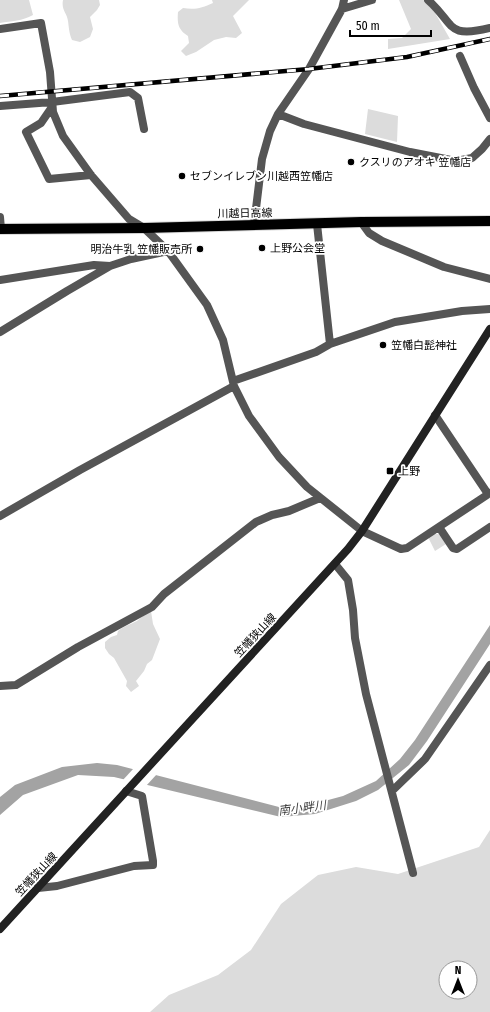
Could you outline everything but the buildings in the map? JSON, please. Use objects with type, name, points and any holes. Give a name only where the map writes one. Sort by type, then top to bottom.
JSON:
[{"type":"main road","name":"川越日高線","points":[[1,229],[144,228],[360,222],[490,221]]},
{"type":"main road","name":"笠幡狭山線","points":[[0,929],[335,564],[362,531],[490,329]]},
{"type":"street","points":[[254,225],[262,159],[270,130],[278,114],[309,69],[342,9],[344,0]]},
{"type":"street","points":[[342,9],[372,0]]},
{"type":"street","points":[[428,0],[436,7],[450,26],[456,30],[476,32],[490,28]]},
{"type":"street","points":[[0,29],[41,23],[50,72],[53,112],[63,136],[91,175],[129,219],[144,228],[168,251],[207,305],[223,340],[233,383],[249,416],[279,457],[298,478],[320,498],[362,531],[401,549],[407,548],[489,493],[435,415]]},
{"type":"street","points":[[460,56],[474,88],[490,118]]},
{"type":"street","points":[[0,106],[52,105],[130,92],[138,98],[144,129]]},
{"type":"street","points":[[52,105],[41,123],[26,132],[49,180],[91,175]]},
{"type":"street","points":[[278,114],[304,124],[410,152],[456,161],[472,158],[490,139]]},
{"type":"street","points":[[0,217],[1,229]]},
{"type":"street","points":[[360,222],[369,233],[389,244],[444,267],[490,279]]},
{"type":"street","points":[[317,224],[330,344]]},
{"type":"street","points":[[0,332],[110,266],[130,259],[168,251]]},
{"type":"street","points":[[0,280],[94,265],[110,266]]},
{"type":"street","points":[[0,516],[233,383],[316,352],[330,344],[395,322],[462,311],[490,309]]},
{"type":"street","points":[[0,686],[16,685],[78,648],[152,607],[164,594],[256,522],[320,498]]},
{"type":"street","points":[[439,527],[453,548],[457,549],[490,527]]},
{"type":"street","points":[[335,564],[348,580],[353,610],[354,638],[366,694],[414,873]]},
{"type":"street","points":[[391,788],[424,759],[490,665]]},
{"type":"street","points":[[38,888],[57,886],[134,866],[153,865],[142,796],[128,789]]},
{"type":"shaded area","points":[[0,0],[29,0],[33,15],[21,20],[0,23]]},
{"type":"shaded area","points":[[63,0],[99,0],[100,5],[90,17],[93,29],[90,37],[80,42],[72,40],[67,18],[63,9]]},
{"type":"shaded area","points":[[212,0],[249,0],[233,16],[242,33],[236,38],[226,37],[214,40],[196,52],[186,56],[181,51],[189,43],[188,36],[180,29],[178,12],[183,8],[195,9],[205,6],[213,3]]},
{"type":"shaded area","points":[[399,0],[423,0],[434,11],[450,39],[388,49],[388,39],[402,38],[411,29]]},
{"type":"shaded area","points":[[368,109],[398,116],[397,142],[365,134]]},
{"type":"shaded area","points":[[433,534],[439,534],[446,544],[435,551],[428,537]]},
{"type":"shaded area","points":[[151,611],[153,624],[160,639],[152,660],[147,664],[144,671],[136,681],[139,686],[131,692],[126,686],[127,681],[114,658],[105,648],[105,642],[111,637],[117,635],[120,629],[137,621]]},
{"type":"shaded area","points":[[490,830],[490,1012],[150,1012],[169,995],[218,975],[251,950],[281,904],[318,875],[356,867],[398,874],[479,847]]},
{"type":"water","name":"南小畔川","points":[[490,625],[490,644],[427,741],[409,765],[378,790],[356,801],[315,814],[281,817],[114,777],[78,775],[23,795],[0,815],[0,797],[15,785],[62,767],[97,763],[117,765],[279,807],[306,806],[343,796],[376,781],[400,759],[415,740]]},
{"type":"pier","points":[[134,768],[157,774],[146,786],[122,781]]},
{"type":"railway","points":[[0,96],[309,69],[407,57],[490,39]]},
{"type":"place","name":"クスリのアオキ 笠幡店","points":[[351,162]]},
{"type":"place","name":"セブンイレブン川越西笠幡店","points":[[182,176]]},
{"type":"place","name":"上野公会堂","points":[[262,248]]},
{"type":"place","name":"明治牛乳 笠幡販売所","points":[[200,249]]},
{"type":"place","name":"笠幡白髭神社","points":[[383,345]]},
{"type":"place","name":"上野","points":[[390,471]]}]
